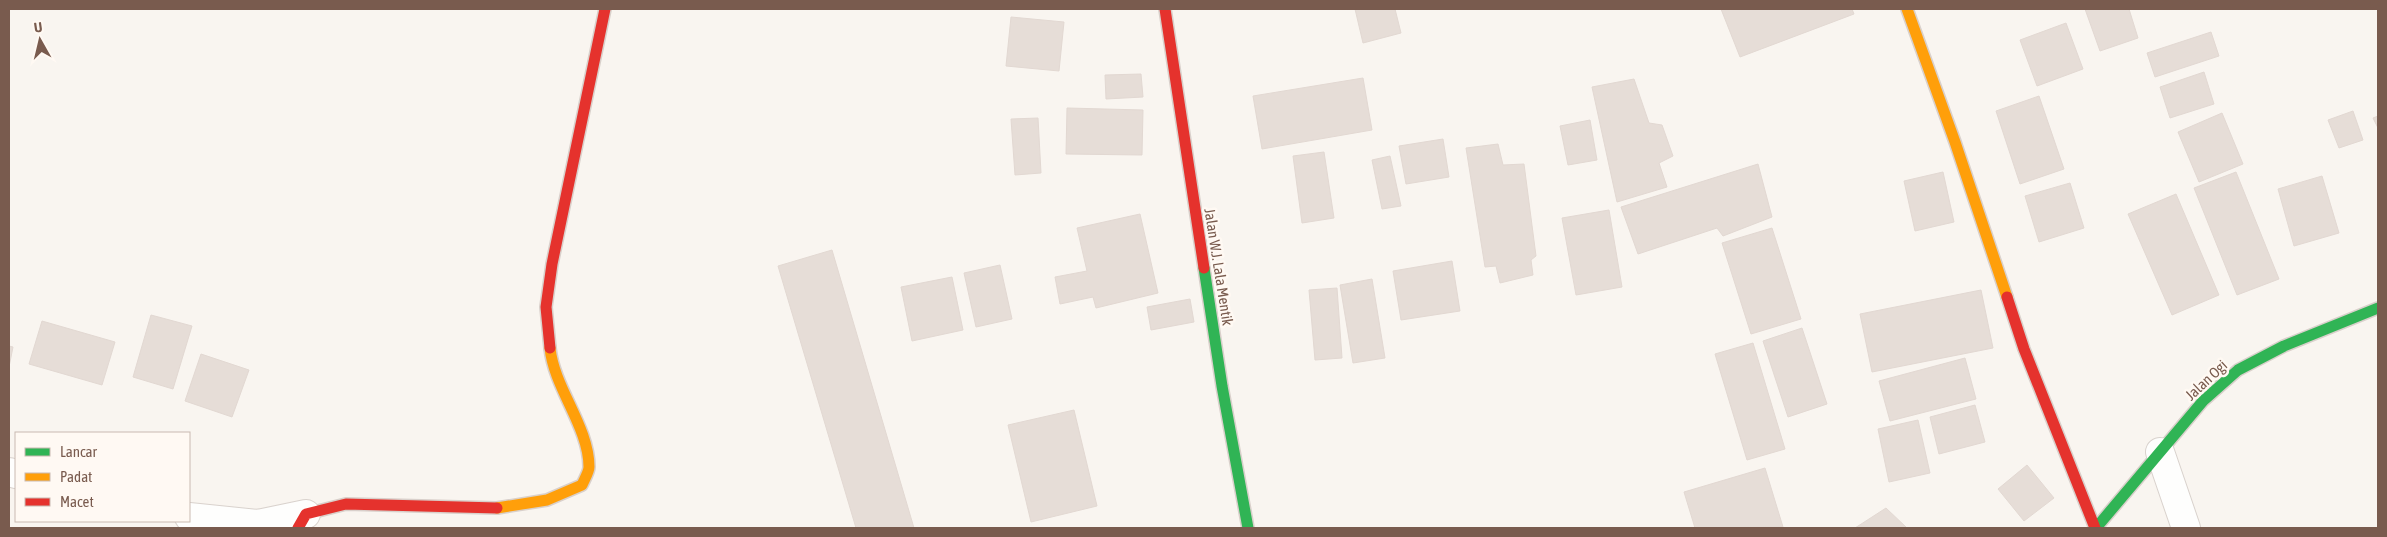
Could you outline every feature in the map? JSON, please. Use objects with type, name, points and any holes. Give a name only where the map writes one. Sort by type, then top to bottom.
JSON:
[{"type":"street","points":[[190,517],[258,524],[302,521],[346,504],[494,508],[547,500],[582,485],[589,468],[584,440],[564,393],[551,355],[546,307],[554,254],[606,9]]},
{"type":"street","name":"Jalan W.J. Lala Mentik","points":[[1165,9],[1222,386],[1248,528]]},
{"type":"street","points":[[1907,9],[1955,142],[2024,349],[2096,528]]},
{"type":"street","name":"Jalan Ogi","points":[[2096,528],[2203,401],[2238,370],[2284,346],[2378,308]]},
{"type":"street","points":[[2160,452],[2186,528]]},
{"type":"building","points":[[1355,9],[1395,9],[1401,33],[1363,43]]},
{"type":"building","points":[[1721,9],[1852,9],[1854,14],[1740,57]]},
{"type":"building","points":[[2085,9],[2129,9],[2138,38],[2100,51]]},
{"type":"building","points":[[1011,17],[1064,22],[1059,71],[1006,66]]},
{"type":"building","points":[[2066,23],[2083,69],[2037,86],[2020,40]]},
{"type":"building","points":[[2211,32],[2219,56],[2155,77],[2147,53]]},
{"type":"building","points":[[2204,72],[2214,104],[2170,118],[2160,87]]},
{"type":"building","points":[[1141,74],[1143,97],[1106,99],[1105,75]]},
{"type":"building","points":[[1363,78],[1372,130],[1262,149],[1253,96]]},
{"type":"building","points":[[1634,79],[1649,123],[1662,125],[1673,156],[1659,163],[1667,187],[1617,202],[1592,87]]},
{"type":"building","points":[[2039,96],[2064,169],[2020,184],[1996,111]]},
{"type":"building","points":[[1067,108],[1143,110],[1142,155],[1066,154]]},
{"type":"building","points":[[2353,111],[2363,140],[2339,148],[2328,120]]},
{"type":"building","points":[[2222,113],[2243,164],[2199,182],[2178,132]]},
{"type":"building","points":[[2378,116],[2378,128],[2373,118]]},
{"type":"building","points":[[1038,118],[1041,173],[1015,175],[1011,119]]},
{"type":"building","points":[[1590,120],[1597,160],[1568,165],[1560,126]]},
{"type":"building","points":[[1443,139],[1449,177],[1406,184],[1399,146]]},
{"type":"building","points":[[1498,144],[1503,165],[1524,164],[1536,256],[1531,260],[1533,275],[1500,283],[1496,266],[1485,267],[1466,148]]},
{"type":"building","points":[[1324,152],[1334,218],[1302,223],[1293,156]]},
{"type":"building","points":[[1390,156],[1401,206],[1382,209],[1372,160]]},
{"type":"building","points":[[1758,164],[1772,217],[1723,236],[1717,228],[1638,254],[1621,207]]},
{"type":"building","points":[[1943,172],[1954,222],[1915,231],[1904,181]]},
{"type":"building","points":[[2236,172],[2279,279],[2237,295],[2194,188]]},
{"type":"building","points":[[2322,176],[2339,233],[2294,246],[2278,189]]},
{"type":"building","points":[[2070,183],[2084,228],[2039,242],[2025,196]]},
{"type":"building","points":[[2176,194],[2219,295],[2172,315],[2128,214]]},
{"type":"building","points":[[1609,210],[1622,287],[1576,295],[1562,218]]},
{"type":"building","points":[[1140,214],[1158,293],[1096,308],[1093,297],[1060,304],[1055,277],[1087,271],[1077,228]]},
{"type":"building","points":[[1772,228],[1801,319],[1751,334],[1722,243]]},
{"type":"building","points":[[832,250],[914,528],[856,528],[778,266]]},
{"type":"building","points":[[1452,261],[1460,311],[1401,320],[1393,271]]},
{"type":"building","points":[[1000,265],[1012,319],[976,327],[964,273]]},
{"type":"building","points":[[952,277],[963,330],[912,341],[901,287]]},
{"type":"building","points":[[1372,279],[1385,358],[1353,363],[1340,285]]},
{"type":"building","points":[[1337,288],[1342,358],[1315,360],[1309,290]]},
{"type":"building","points":[[1981,290],[1993,348],[1872,372],[1860,314]]},
{"type":"building","points":[[1190,299],[1194,322],[1151,330],[1147,307]]},
{"type":"building","points":[[151,315],[192,326],[173,389],[133,377]]},
{"type":"building","points":[[42,321],[115,342],[102,385],[29,364]]},
{"type":"building","points":[[1802,328],[1827,404],[1788,417],[1763,341]]},
{"type":"building","points":[[1753,343],[1785,449],[1747,460],[1715,354]]},
{"type":"building","points":[[9,346],[13,347],[9,367]]},
{"type":"building","points":[[201,354],[249,370],[232,417],[185,401]]},
{"type":"building","points":[[1965,358],[1976,399],[1890,421],[1879,381]]},
{"type":"building","points":[[1975,405],[1985,442],[1939,454],[1930,417]]},
{"type":"building","points":[[1074,410],[1097,506],[1031,522],[1008,425]]},
{"type":"building","points":[[1918,420],[1930,473],[1889,482],[1878,429]]},
{"type":"building","points":[[2027,465],[2054,498],[2024,521],[1998,489]]},
{"type":"building","points":[[1765,468],[1783,527],[1695,528],[1684,492]]},
{"type":"building","points":[[1886,508],[1907,528],[1855,528]]},
{"type":"traffic: fast","points":[[1204,268],[1222,386],[1248,528]]},
{"type":"traffic: fast","points":[[2096,528],[2203,401],[2238,370],[2284,346],[2378,308]]},
{"type":"traffic: slow","points":[[1907,9],[1955,142],[2007,297]]},
{"type":"traffic: slow","points":[[497,508],[547,500],[582,485],[588,471],[587,452],[583,437],[558,378],[550,348]]},
{"type":"traffic: jam","points":[[550,348],[546,307],[552,264],[605,9]]},
{"type":"traffic: jam","points":[[1165,9],[1204,268]]},
{"type":"traffic: jam","points":[[2007,297],[2024,349],[2095,528]]},
{"type":"traffic: jam","points":[[298,528],[306,514],[346,504],[497,508]]}]
